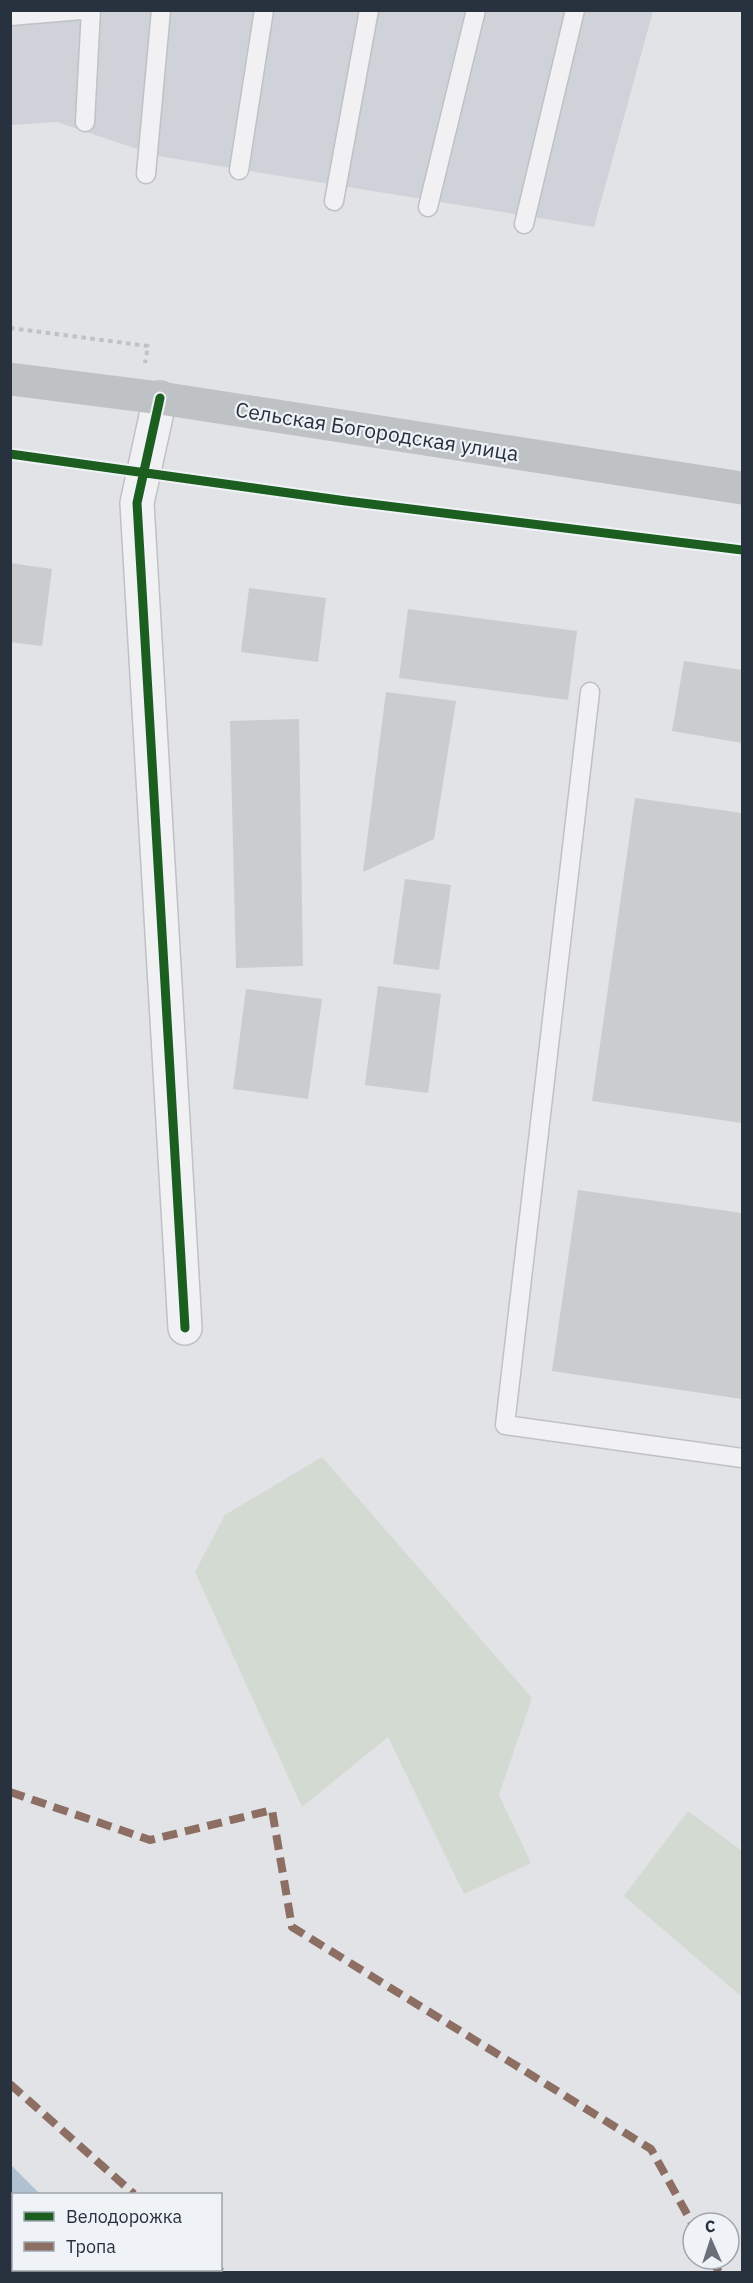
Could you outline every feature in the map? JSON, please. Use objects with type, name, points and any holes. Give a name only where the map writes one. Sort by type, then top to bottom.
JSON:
[{"type":"main road","name":"Сельская Богородская улица","points":[[10,379],[160,398],[742,488]]},
{"type":"street","points":[[160,398],[137,502],[186,1328]]},
{"type":"lane","points":[[10,16],[81,10]]},
{"type":"lane","points":[[85,122],[91,10]]},
{"type":"lane","points":[[146,174],[161,10]]},
{"type":"lane","points":[[239,170],[264,10]]},
{"type":"lane","points":[[334,201],[369,10]]},
{"type":"lane","points":[[428,207],[476,10]]},
{"type":"lane","points":[[524,224],[575,10]]},
{"type":"lane","points":[[590,692],[505,1425],[742,1458]]},
{"type":"path","points":[[10,328],[148,346]]},
{"type":"shaded area","points":[[11,11],[653,11],[594,227],[158,156],[57,122],[11,125]]},
{"type":"shaded area","points":[[322,1457],[532,1698],[499,1795],[531,1863],[464,1894],[388,1737],[302,1807],[195,1572],[225,1515]]},
{"type":"shaded area","points":[[688,1811],[742,1851],[742,1997],[624,1896]]},
{"type":"water","points":[[11,2165],[39,2193],[12,2193],[12,2271],[127,2272],[11,2272]]},
{"type":"building","points":[[10,563],[52,569],[42,646],[10,642]]},
{"type":"building","points":[[249,588],[326,598],[318,662],[241,652]]},
{"type":"building","points":[[408,609],[577,631],[568,700],[399,678]]},
{"type":"building","points":[[684,661],[742,670],[742,743],[672,731]]},
{"type":"building","points":[[386,692],[456,701],[434,839],[363,872]]},
{"type":"building","points":[[299,719],[303,966],[236,968],[230,721]]},
{"type":"building","points":[[635,798],[742,813],[742,1123],[592,1101]]},
{"type":"building","points":[[405,879],[451,885],[439,970],[393,964]]},
{"type":"building","points":[[378,986],[441,994],[428,1093],[365,1085]]},
{"type":"building","points":[[246,989],[322,999],[308,1099],[233,1089]]},
{"type":"building","points":[[578,1190],[742,1213],[742,1399],[552,1371]]},
{"type":"marked path","points":[[10,1792],[150,1840],[272,1810],[292,1927],[651,2149],[685,2211]]},
{"type":"marked path","points":[[10,2084],[133,2193]]},
{"type":"cycle path","points":[[160,398],[137,503],[185,1328]]},
{"type":"cycle path","points":[[10,454],[346,501],[742,550]]}]
